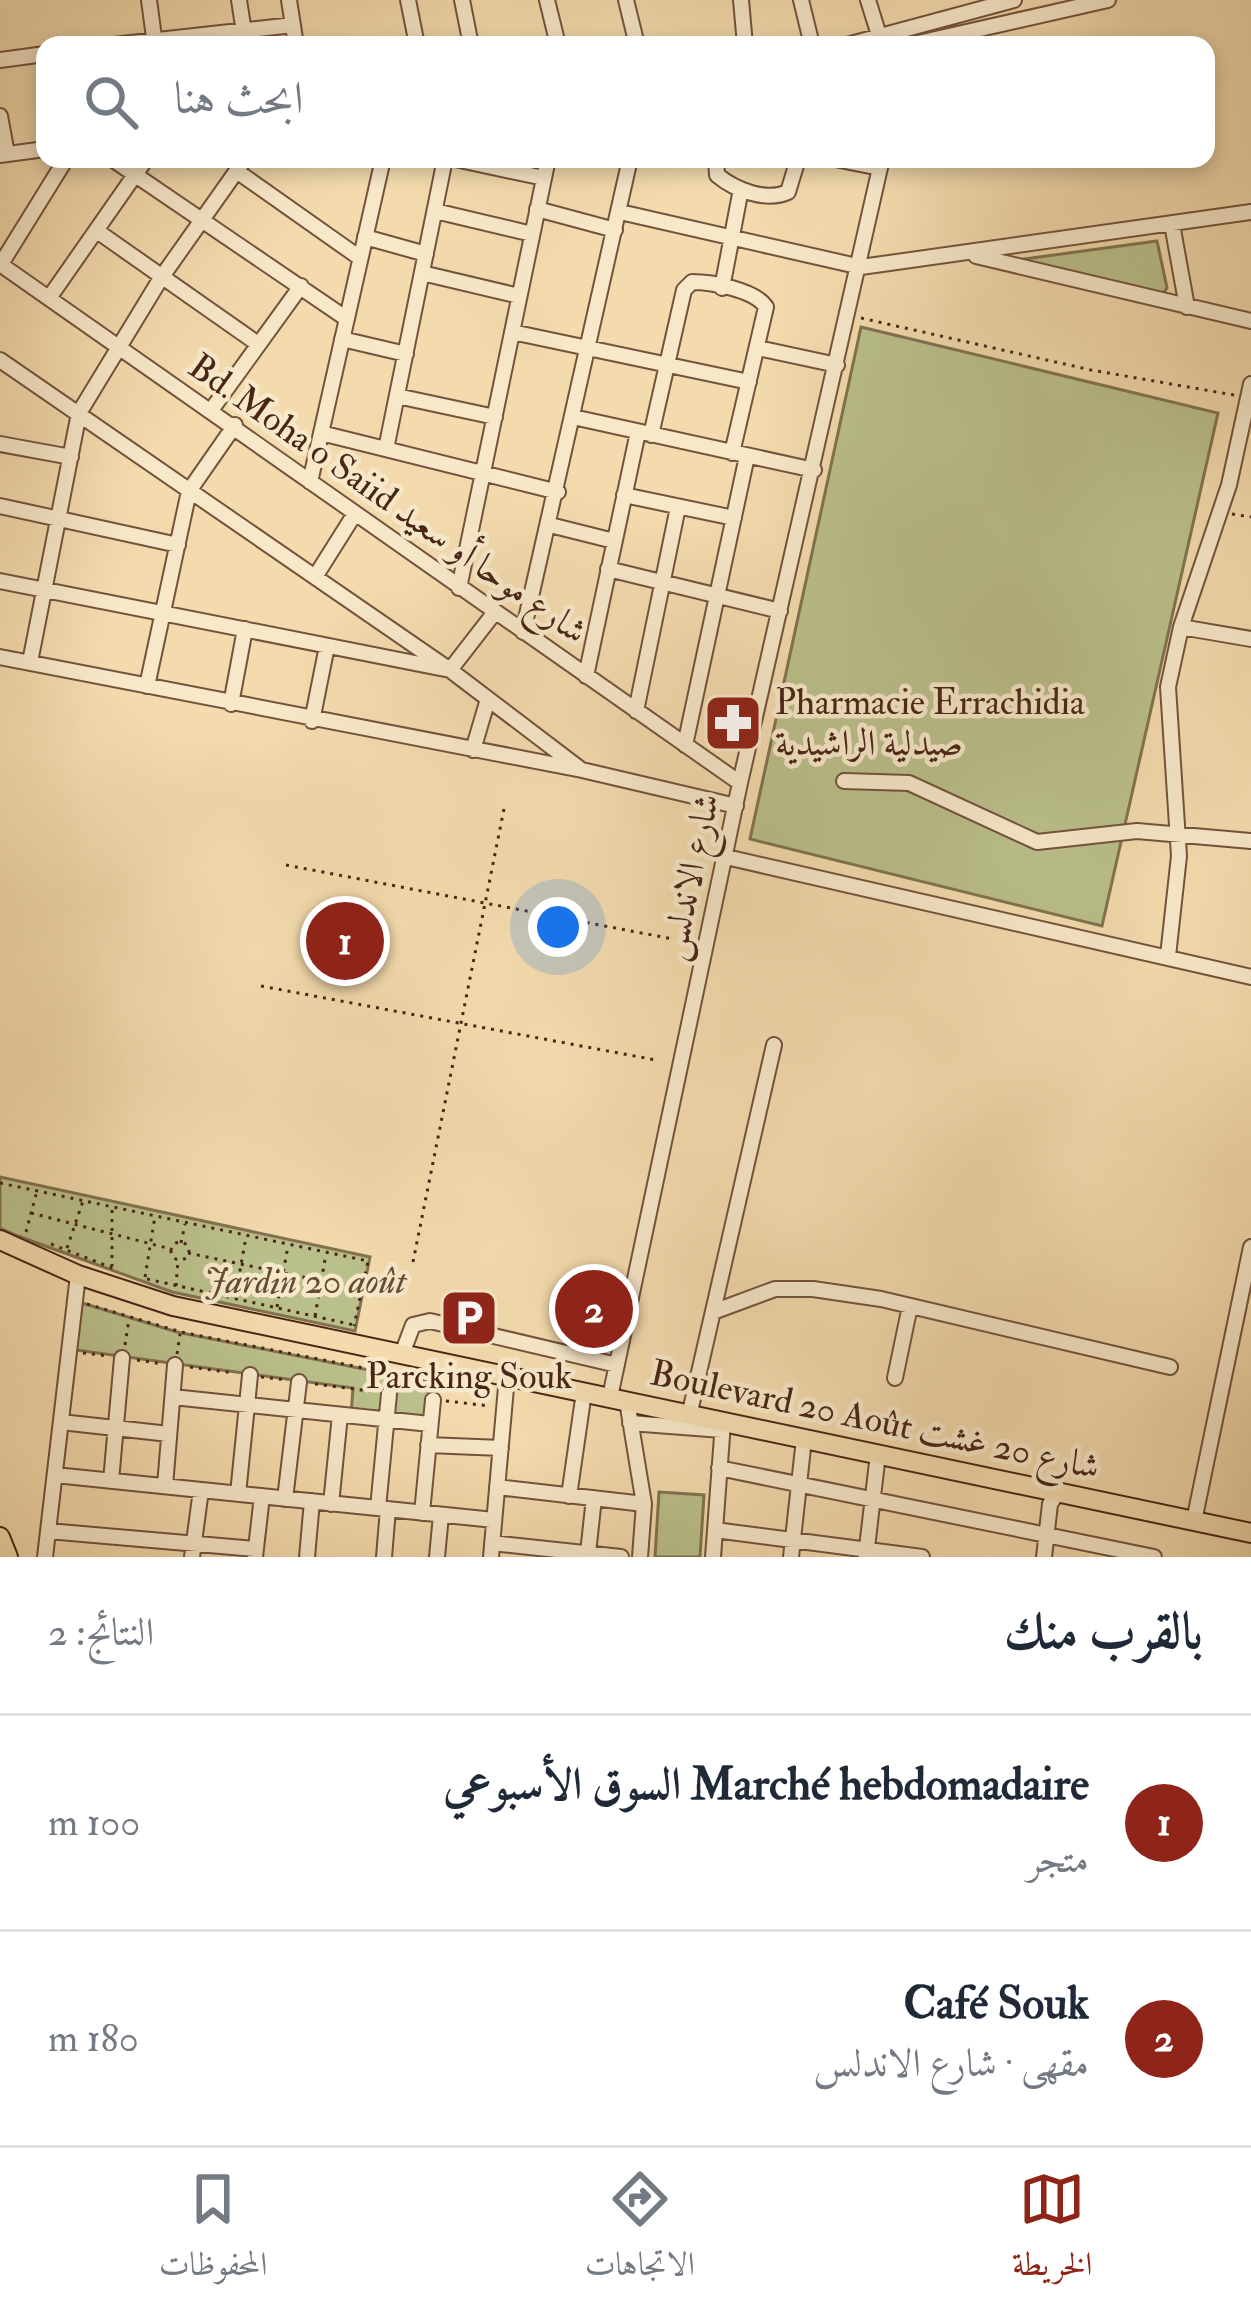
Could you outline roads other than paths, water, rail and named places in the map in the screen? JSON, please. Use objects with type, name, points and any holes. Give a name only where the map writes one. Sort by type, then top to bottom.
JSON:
[{"type":"main road","name":"Boulevard 20 Août شارع 20 غشت","points":[[0,1240],[78,1275],[173,1306],[353,1335],[402,1354],[722,1426],[1251,1533]]},
{"type":"main road","points":[[0,1537],[8,1557]]},
{"type":"street","points":[[149,0],[154,36]]},
{"type":"street","points":[[238,0],[244,36]]},
{"type":"street","points":[[289,0],[295,36]]},
{"type":"street","points":[[409,0],[415,36]]},
{"type":"street","points":[[462,0],[469,36]]},
{"type":"street","points":[[547,0],[556,36]]},
{"type":"street","points":[[741,0],[744,36]]},
{"type":"street","points":[[801,0],[810,36]]},
{"type":"street","points":[[868,0],[879,36]]},
{"type":"street","points":[[890,36],[1014,0]]},
{"type":"street","points":[[1026,0],[1031,18]]},
{"type":"street","points":[[950,36],[1108,0]]},
{"type":"street","points":[[631,1],[636,36]]},
{"type":"street","points":[[252,36],[293,25]]},
{"type":"street","points":[[0,60],[36,55]]},
{"type":"street","points":[[0,116],[4,155],[36,150]]},
{"type":"street","points":[[0,264],[60,168]]},
{"type":"street","points":[[125,168],[346,319]]},
{"type":"street","points":[[50,298],[140,168]]},
{"type":"street","points":[[30,662],[79,413],[161,278],[240,168]]},
{"type":"street","points":[[246,168],[361,258]]},
{"type":"street","points":[[310,482],[381,168]]},
{"type":"street","points":[[386,449],[444,168]]},
{"type":"street","points":[[497,168],[544,178]]},
{"type":"street","points":[[459,588],[546,168]]},
{"type":"street","points":[[523,632],[628,168]]},
{"type":"street","points":[[717,168],[717,175],[741,189],[785,195],[795,168]]},
{"type":"street","name":"شارع الاندلس","points":[[640,1557],[644,1504],[630,1424],[618,1399],[617,1365],[740,783],[880,168]]},
{"type":"street","points":[[722,288],[741,189]]},
{"type":"street","points":[[538,209],[616,230]]},
{"type":"street","points":[[435,211],[532,234]]},
{"type":"street","points":[[620,212],[861,267],[1251,212]]},
{"type":"street","points":[[1172,224],[1187,307]]},
{"type":"street","points":[[97,231],[258,344]]},
{"type":"street","points":[[365,237],[426,254]]},
{"type":"street","points":[[969,255],[1251,321]]},
{"type":"street","name":"Bd. Moha o Saiid شارع موحا أو سعيد","points":[[0,264],[740,783]]},
{"type":"street","points":[[422,273],[520,296]]},
{"type":"street","points":[[586,676],[624,495],[668,364],[686,286],[696,282],[765,303],[749,382],[734,518],[685,745]]},
{"type":"street","points":[[212,409],[301,286]]},
{"type":"street","points":[[512,332],[749,382]]},
{"type":"street","points":[[342,339],[406,355]]},
{"type":"street","points":[[758,348],[837,365]]},
{"type":"street","points":[[0,360],[450,670],[582,770]]},
{"type":"street","points":[[1168,956],[1178,886],[1166,733],[1168,687],[1180,627],[1228,485],[1249,390]]},
{"type":"street","points":[[397,396],[495,418]]},
{"type":"street","points":[[573,417],[814,470]]},
{"type":"street","points":[[147,686],[189,491],[235,425]]},
{"type":"street","points":[[321,433],[558,492]]},
{"type":"street","points":[[0,444],[71,457]]},
{"type":"street","points":[[624,495],[734,518]]},
{"type":"street","points":[[0,506],[178,545]]},
{"type":"street","points":[[636,711],[678,507]]},
{"type":"street","points":[[315,577],[354,514]]},
{"type":"street","points":[[550,525],[614,541]]},
{"type":"street","points":[[608,569],[780,611]]},
{"type":"street","points":[[0,580],[450,670]]},
{"type":"street","points":[[450,670],[495,612]]},
{"type":"street","points":[[1180,627],[1251,639]]},
{"type":"street","points":[[231,704],[245,629]]},
{"type":"street","points":[[312,721],[327,646]]},
{"type":"street","points":[[0,657],[582,770],[736,806]]},
{"type":"street","points":[[473,750],[488,699]]},
{"type":"street","points":[[844,781],[909,783],[1037,842],[1175,831],[1251,841]]},
{"type":"street","points":[[726,856],[1251,977]]},
{"type":"street","points":[[689,1416],[775,1045]]},
{"type":"street","points":[[1194,1522],[1251,1247]]},
{"type":"street","points":[[45,1557],[78,1275]]},
{"type":"street","points":[[713,1312],[775,1289],[813,1289],[910,1306],[1169,1367]]},
{"type":"street","points":[[895,1378],[910,1306]]},
{"type":"street","points":[[402,1354],[413,1325],[430,1321],[617,1365]]},
{"type":"street","points":[[111,1480],[122,1358]]},
{"type":"street","points":[[165,1486],[176,1365]]},
{"type":"street","points":[[238,1494],[250,1375]]},
{"type":"street","points":[[507,1376],[491,1550],[621,1557]]},
{"type":"street","points":[[285,1498],[299,1382]]},
{"type":"street","points":[[569,1496],[584,1392]]},
{"type":"street","points":[[384,1557],[388,1394]]},
{"type":"street","points":[[172,1397],[430,1424]]},
{"type":"street","points":[[422,1513],[433,1400]]},
{"type":"street","points":[[331,1504],[340,1415]]},
{"type":"street","points":[[61,1422],[170,1434]]},
{"type":"street","points":[[630,1424],[722,1426],[713,1557]]},
{"type":"street","points":[[791,1557],[804,1439]]},
{"type":"street","points":[[428,1445],[500,1448]]},
{"type":"street","points":[[866,1553],[878,1454]]},
{"type":"street","points":[[719,1468],[1154,1557]]},
{"type":"street","points":[[55,1475],[494,1520]]},
{"type":"street","points":[[497,1487],[644,1504]]},
{"type":"street","points":[[193,1550],[201,1490]]},
{"type":"street","points":[[1043,1557],[1050,1504],[1058,1492]]},
{"type":"street","points":[[48,1531],[255,1553],[262,1496]]},
{"type":"street","points":[[588,1553],[594,1498]]},
{"type":"street","points":[[307,1557],[312,1502]]},
{"type":"street","points":[[437,1557],[441,1515]]},
{"type":"street","points":[[715,1530],[922,1557]]},
{"type":"place","name":"Pharmacie Errachidia صيدلية الراشيدية","points":[[733,723]]},
{"type":"place","name":"Marché hebdomadaire السوق الأسبوعي","points":[[345,941]]},
{"type":"place","name":"Café Souk","points":[[594,1309]]},
{"type":"place","name":"Parcking Souk","points":[[469,1318]]},
{"type":"park label","name":"Jardin 20 août","points":[[305,1281]]}]
